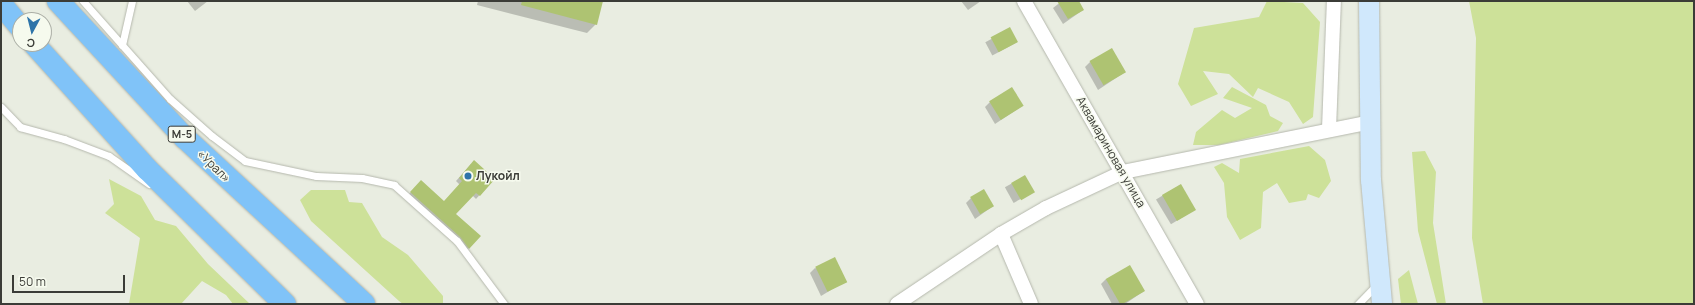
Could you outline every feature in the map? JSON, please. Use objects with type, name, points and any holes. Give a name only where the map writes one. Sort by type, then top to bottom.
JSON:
[{"type":"highway","name":"«Урал»","points":[[58,1],[185,138],[364,304]]},
{"type":"highway","points":[[1,4],[12,17]]},
{"type":"highway","points":[[41,52],[102,121],[193,215],[285,304]]},
{"type":"main road","points":[[1369,1],[1371,180],[1378,282],[1382,304]]},
{"type":"street","name":"Аквамариновая улица","points":[[1024,1],[1197,304]]},
{"type":"street","points":[[1329,129],[1334,1]]},
{"type":"street","points":[[897,304],[1001,234],[1046,208],[1123,172],[1329,129],[1371,122]]},
{"type":"street","points":[[1001,234],[1030,304]]},
{"type":"lane","points":[[83,1],[170,98],[245,161],[316,176],[362,178],[394,185],[457,241],[504,304]]},
{"type":"lane","points":[[122,45],[132,1]]},
{"type":"lane","points":[[1,107],[20,127],[64,139],[109,156],[193,215]]},
{"type":"lane","points":[[1358,304],[1378,282]]},
{"type":"green space","points":[[1267,1],[1303,3],[1320,22],[1313,117],[1303,124],[1289,102],[1258,88],[1253,97],[1229,74],[1203,71],[1218,94],[1191,106],[1178,84],[1194,28],[1259,17]]},
{"type":"green space","points":[[1469,1],[1694,1],[1694,304],[1483,304],[1472,238],[1476,38]]},
{"type":"green space","points":[[1232,87],[1266,105],[1270,116],[1283,123],[1278,131],[1219,145],[1193,145],[1196,132],[1222,110],[1235,118],[1252,108],[1223,98]]},
{"type":"green space","points":[[1309,146],[1325,160],[1331,181],[1319,198],[1308,194],[1306,200],[1289,203],[1277,183],[1263,192],[1261,228],[1240,240],[1227,217],[1224,183],[1214,167],[1222,163],[1239,173],[1240,159]]},
{"type":"green space","points":[[1425,151],[1436,172],[1433,223],[1446,304],[1437,304],[1418,231],[1412,152]]},
{"type":"green space","points":[[109,179],[141,196],[155,220],[176,226],[208,264],[250,304],[233,304],[226,295],[202,281],[181,304],[129,304],[140,238],[105,213],[114,204]]},
{"type":"green space","points":[[311,190],[345,190],[349,202],[362,203],[382,237],[408,255],[443,296],[443,304],[403,304],[399,301],[311,221],[300,200]]},
{"type":"green space","points":[[1409,270],[1418,304],[1401,304],[1398,279]]},
{"type":"building","points":[[522,1],[603,1],[597,25],[521,5]]},
{"type":"building","points":[[1057,1],[1079,1],[1084,10],[1068,19]]},
{"type":"building","points":[[1010,27],[1018,42],[999,52],[991,37]]},
{"type":"building","points":[[1112,48],[1126,72],[1103,85],[1089,61]]},
{"type":"building","points":[[1012,87],[1024,106],[1001,120],[989,101]]},
{"type":"building","points":[[474,160],[495,179],[480,196],[476,193],[456,214],[481,236],[469,249],[460,237],[410,192],[421,180],[444,201],[462,181],[459,178]]},
{"type":"building","points":[[1025,175],[1035,192],[1021,200],[1011,183]]},
{"type":"building","points":[[1181,184],[1196,210],[1177,221],[1162,195]]},
{"type":"building","points":[[984,189],[994,206],[980,214],[970,197]]},
{"type":"building","points":[[835,257],[847,282],[828,292],[815,267]]},
{"type":"building","points":[[1130,265],[1145,291],[1120,304],[1106,279]]},
{"type":"place","name":"Лукойл","points":[[468,176]]}]
